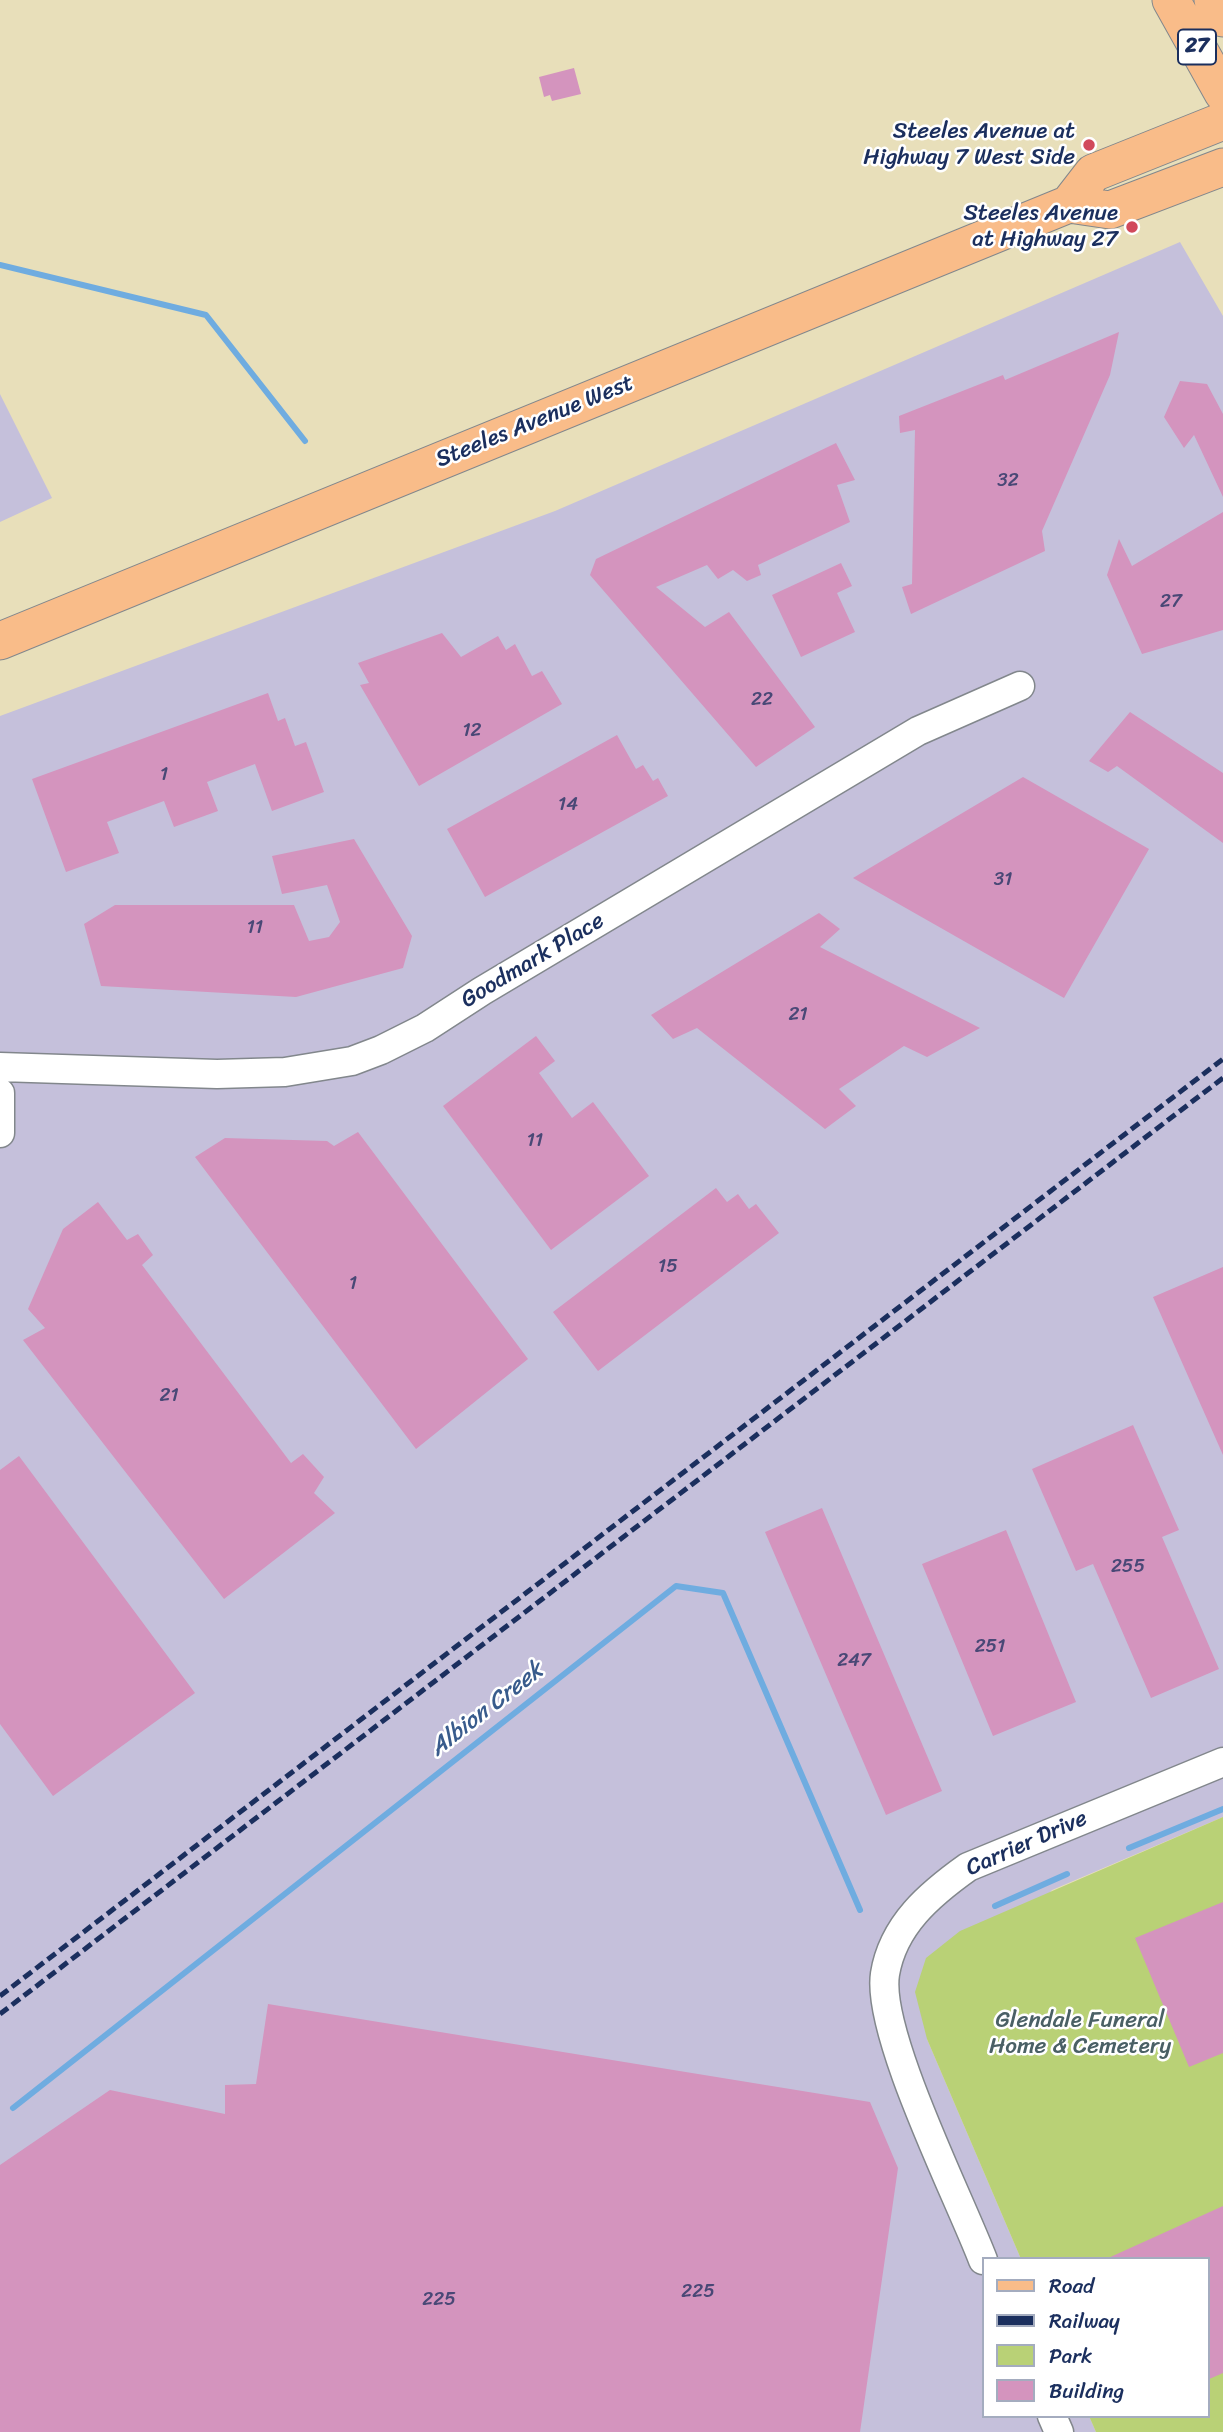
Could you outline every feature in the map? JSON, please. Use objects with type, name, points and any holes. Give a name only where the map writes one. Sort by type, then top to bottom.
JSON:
[{"type":"main road","name":"27","points":[[1171,0],[1223,93]]},
{"type":"main road","name":"27","points":[[1213,0],[1223,18]]},
{"type":"main road","points":[[1223,121],[1093,173],[1069,204],[1110,210],[1223,167]]},
{"type":"main road","name":"Steeles Avenue West","points":[[0,641],[1069,204]]},
{"type":"street","name":"Goodmark Place","points":[[0,1067],[217,1074],[285,1072],[352,1061],[425,1028],[482,991],[918,731],[1020,686]]},
{"type":"street","points":[[0,1093],[0,1133]]},
{"type":"street","name":"Carrier Drive","points":[[982,2258],[902,2063],[886,2003],[885,1974],[903,1928],[936,1890],[968,1867],[1223,1762]]},
{"type":"shaded area","points":[[1180,242],[1223,316],[1223,1817],[1052,1890],[927,2039],[1020,2257],[982,2257],[982,2418],[1090,2418],[1096,2432],[0,2432],[0,716],[555,511]]},
{"type":"shaded area","points":[[0,394],[52,498],[0,522]]},
{"type":"green space","name":"Glendale Funeral Home & Cemetery","points":[[1223,1817],[1223,2432],[1096,2432],[1090,2418],[1209,2418],[1209,2257],[1020,2257],[927,2039],[915,1992],[926,1958],[960,1931]]},
{"type":"building","points":[[574,68],[581,94],[552,101],[550,95],[544,97],[539,77]]},
{"type":"building","points":[[1119,332],[1110,375],[1042,531],[1045,551],[911,614],[902,587],[912,584],[915,430],[900,433],[899,416],[1003,375],[1005,380]]},
{"type":"building","points":[[1180,381],[1207,384],[1223,414],[1223,497],[1194,435],[1184,448],[1164,417]]},
{"type":"building","points":[[836,443],[855,480],[837,485],[850,522],[758,565],[761,575],[747,581],[733,570],[718,579],[707,565],[656,587],[705,627],[729,612],[815,727],[756,767],[590,575],[596,559]]},
{"type":"building","points":[[1223,512],[1223,630],[1142,654],[1107,575],[1119,539],[1132,566]]},
{"type":"building","points":[[841,563],[852,586],[837,593],[855,632],[801,657],[772,595]]},
{"type":"building","points":[[442,633],[461,657],[498,636],[506,650],[515,644],[532,676],[542,671],[562,704],[419,786],[360,685],[369,683],[358,663]]},
{"type":"building","points":[[268,693],[278,721],[285,718],[295,746],[306,742],[324,792],[272,811],[255,764],[207,782],[218,811],[174,827],[164,801],[107,822],[119,853],[66,872],[32,779]]},
{"type":"building","points":[[1130,712],[1223,773],[1223,843],[1117,766],[1108,772],[1089,761]]},
{"type":"building","points":[[617,735],[636,769],[643,765],[653,781],[658,778],[668,796],[485,897],[447,829]]},
{"type":"building","points":[[1023,777],[1149,849],[1064,998],[853,878]]},
{"type":"building","points":[[354,839],[412,936],[403,968],[296,997],[101,986],[84,924],[115,905],[294,905],[309,941],[329,937],[340,922],[327,885],[282,894],[272,856]]},
{"type":"building","points":[[819,913],[840,929],[820,947],[980,1028],[927,1057],[904,1046],[839,1089],[856,1106],[825,1129],[697,1028],[673,1039],[651,1015]]},
{"type":"building","points":[[536,1036],[555,1061],[539,1073],[572,1118],[593,1102],[649,1176],[551,1250],[443,1106]]},
{"type":"building","points":[[358,1132],[528,1359],[416,1449],[195,1157],[225,1138],[327,1141],[334,1146]]},
{"type":"building","points":[[716,1188],[727,1202],[738,1194],[749,1209],[756,1204],[779,1233],[598,1371],[553,1312]]},
{"type":"building","points":[[98,1202],[127,1240],[138,1234],[153,1255],[142,1265],[291,1463],[303,1454],[324,1477],[314,1493],[335,1513],[224,1599],[23,1340],[45,1328],[28,1309],[63,1229]]},
{"type":"building","points":[[1223,1267],[1223,1455],[1153,1297]]},
{"type":"building","points":[[1133,1425],[1179,1530],[1162,1537],[1219,1669],[1151,1698],[1093,1564],[1076,1571],[1032,1469]]},
{"type":"building","points":[[19,1456],[195,1693],[53,1796],[0,1724],[0,1470]]},
{"type":"building","points":[[822,1508],[942,1791],[886,1815],[765,1532]]},
{"type":"building","points":[[1006,1530],[1076,1702],[993,1736],[922,1564]]},
{"type":"building","points":[[1223,1902],[1223,2053],[1189,2067],[1135,1938]]},
{"type":"building","points":[[268,2004],[870,2102],[898,2168],[860,2432],[0,2432],[0,2165],[110,2090],[225,2114],[225,2085],[256,2084]]},
{"type":"building","points":[[1223,2206],[1223,2373],[1209,2379],[1209,2257],[1110,2257]]},
{"type":"waterway","points":[[0,265],[206,315],[305,441]]},
{"type":"waterway","name":"Albion Creek","points":[[13,2108],[676,1586],[723,1593],[860,1910]]},
{"type":"waterway","name":"Albion Creek","points":[[1129,1848],[1223,1809]]},
{"type":"waterway","name":"Albion Creek","points":[[995,1906],[1067,1874]]},
{"type":"railway","points":[[0,1996],[1223,1059]]},
{"type":"railway","points":[[0,2014],[1223,1078]]},
{"type":"place","name":"Steeles Avenue at Highway 7 West Side","points":[[1089,145]]},
{"type":"place","name":"Steeles Avenue at Highway 27","points":[[1132,227]]}]
